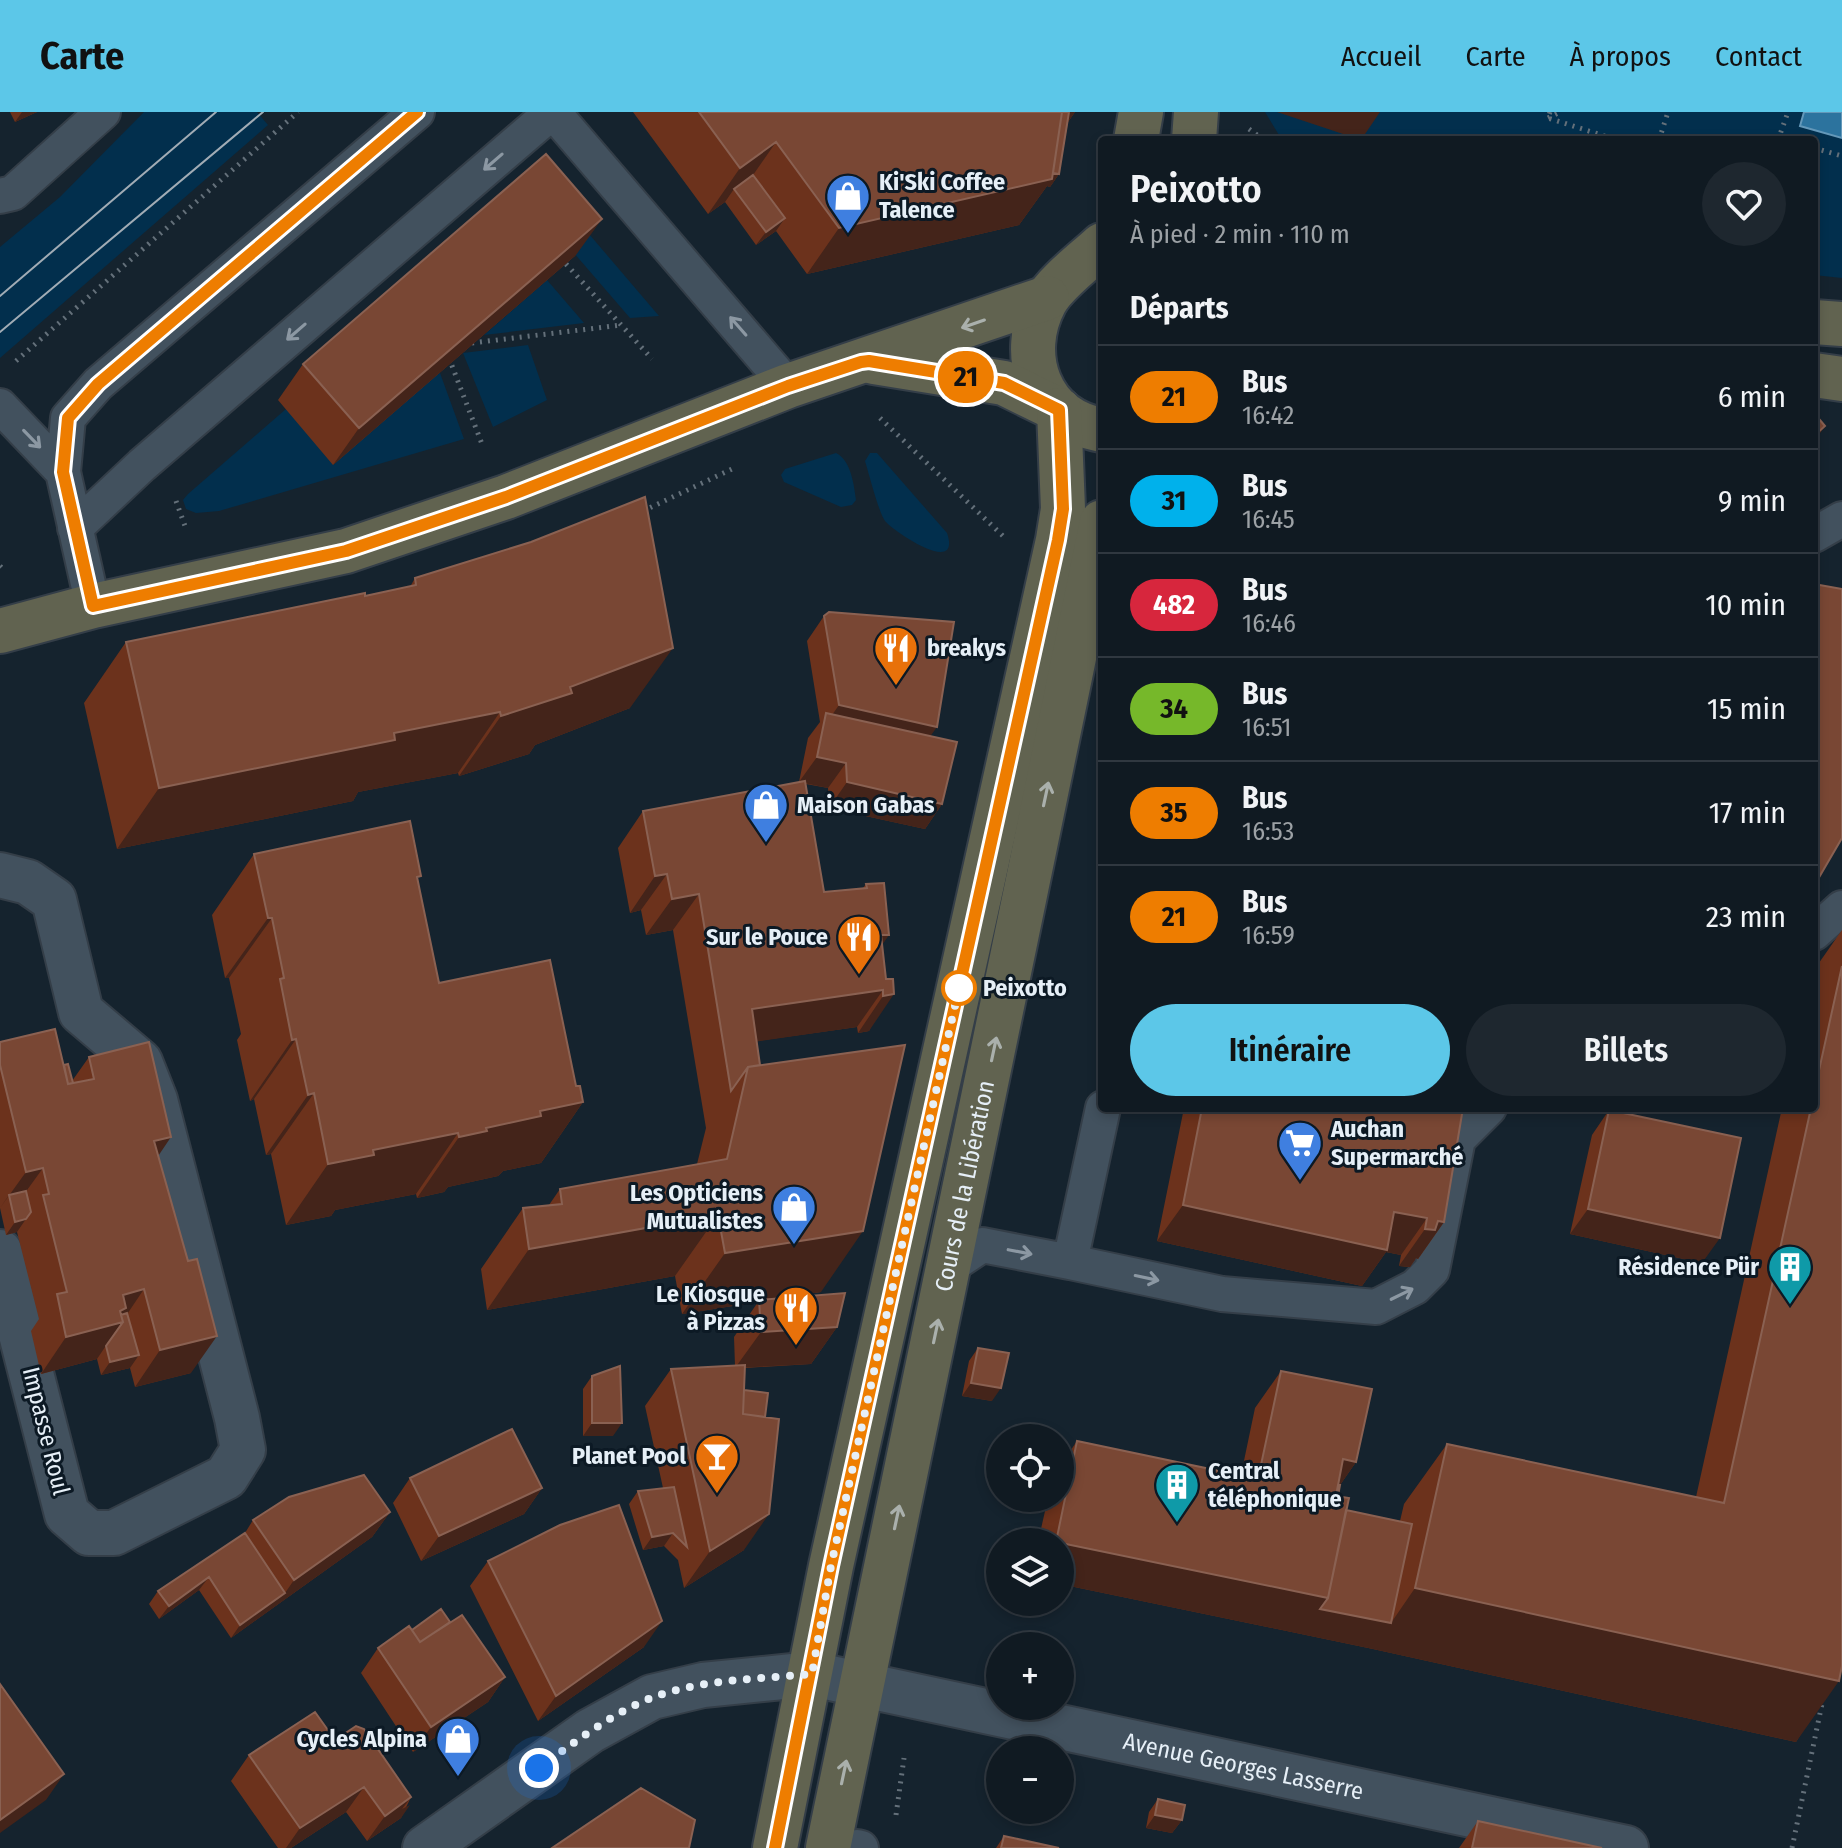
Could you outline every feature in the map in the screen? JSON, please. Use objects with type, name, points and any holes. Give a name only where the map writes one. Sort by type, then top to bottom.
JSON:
[{"type":"main road","points":[[1137,136],[1141,112]]},
{"type":"main road","points":[[1194,136],[1196,112]]},
{"type":"main road","points":[[1059,410],[1043,390],[1034,370],[1034,327],[1047,298],[1098,249]]},
{"type":"main road","points":[[0,631],[93,606],[346,551],[506,497],[788,386],[1047,298]]},
{"type":"main road","points":[[1818,322],[1842,324]]},
{"type":"main road","points":[[869,361],[1004,383],[1059,410],[1085,427],[1098,429]]},
{"type":"main road","points":[[1818,376],[1842,379]]},
{"type":"main road","name":"Cours de la Libération","points":[[775,1848],[831,1566],[1058,540],[1063,509],[1059,410]]},
{"type":"main road","name":"Cours de la Libération","points":[[828,1848],[1098,541]]},
{"type":"street","name":"Impasse Roul","points":[[0,875],[28,882],[54,900],[81,1012],[140,1062],[155,1100],[237,1418],[243,1450],[226,1477],[114,1533],[89,1533],[67,1514],[0,1252]]},
{"type":"street","name":"Avenue Georges Lasserre","points":[[425,1848],[590,1731],[652,1697],[703,1685],[812,1674],[1626,1848]]},
{"type":"lane","points":[[6,194],[103,112]]},
{"type":"lane","points":[[93,606],[63,472],[68,418],[98,384],[417,112]]},
{"type":"lane","points":[[75,528],[142,465],[553,112],[788,386]]},
{"type":"lane","points":[[0,406],[63,472]]},
{"type":"lane","points":[[1818,533],[1842,519]]},
{"type":"lane","points":[[1818,929],[1842,908]]},
{"type":"lane","points":[[1070,1262],[1102,1112]]},
{"type":"lane","points":[[949,1267],[982,1245],[1222,1294],[1376,1307],[1415,1287],[1432,1270],[1458,1139],[1485,1112]]},
{"type":"path","points":[[1549,115],[1560,112]]},
{"type":"path","points":[[1660,136],[1668,112]]},
{"type":"path","points":[[1780,136],[1788,112]]},
{"type":"path","points":[[12,365],[295,113]]},
{"type":"path","points":[[1549,115],[1606,136]]},
{"type":"path","points":[[1818,149],[1842,156]]},
{"type":"path","points":[[566,264],[652,359]]},
{"type":"path","points":[[463,344],[622,325]]},
{"type":"path","points":[[448,357],[482,444]]},
{"type":"path","points":[[875,413],[1012,545]]},
{"type":"path","points":[[631,516],[744,464]]},
{"type":"path","points":[[1792,1848],[1825,1690]]},
{"type":"path","points":[[895,1819],[903,1749]]},
{"type":"shaded area","points":[[144,112],[257,112],[268,125],[0,358],[0,247],[60,197]]},
{"type":"shaded area","points":[[1265,112],[1842,112],[1842,278],[1818,275],[1818,136],[1280,136]]},
{"type":"shaded area","points":[[1804,112],[1842,112],[1842,138],[1800,126]]},
{"type":"shaded area","points":[[530,202],[566,207],[659,316],[630,318]]},
{"type":"shaded area","points":[[547,280],[584,323],[484,335]]},
{"type":"shaded area","points":[[528,345],[547,400],[493,427],[463,353]]},
{"type":"shaded area","points":[[440,373],[464,439],[219,511],[196,513],[186,509],[183,500],[188,494],[286,409]]},
{"type":"shaded area","points":[[836,453],[845,461],[851,474],[856,500],[852,505],[841,507],[784,482],[781,475],[785,469]]},
{"type":"shaded area","points":[[870,453],[877,453],[947,533],[949,546],[945,551],[925,548],[885,521],[865,461]]},
{"type":"building","points":[[699,112],[1062,112],[1052,179],[839,228],[776,142],[740,168]]},
{"type":"building","points":[[1062,112],[1069,112],[1059,174],[1053,173]]},
{"type":"building","points":[[546,154],[602,219],[359,428],[303,364]]},
{"type":"building","points":[[753,175],[785,218],[766,232],[734,189]]},
{"type":"building","points":[[1818,418],[1825,426],[1818,432]]},
{"type":"building","points":[[645,497],[673,648],[570,687],[572,693],[501,716],[500,712],[394,733],[395,740],[159,788],[126,642],[416,585],[415,578],[531,542]]},
{"type":"building","points":[[1818,585],[1842,589],[1842,838],[1818,879]]},
{"type":"building","points":[[829,612],[954,622],[937,727],[839,705],[824,616]]},
{"type":"building","points":[[826,713],[957,742],[942,804],[847,782],[846,763],[817,757]]},
{"type":"building","points":[[805,781],[824,892],[867,888],[866,884],[884,883],[889,935],[881,935],[886,979],[893,979],[894,994],[883,996],[883,990],[752,1009],[760,1065],[748,1067],[731,1091],[699,894],[672,899],[667,874],[655,876],[643,811]]},
{"type":"building","points":[[410,821],[421,876],[417,877],[439,983],[550,960],[576,1086],[580,1086],[583,1102],[540,1111],[541,1116],[486,1128],[487,1131],[459,1137],[458,1133],[373,1150],[374,1155],[328,1164],[314,1093],[308,1095],[296,1039],[292,1040],[272,918],[268,918],[254,854]]},
{"type":"building","name":"Résidence Pür","points":[[1842,966],[1842,1666],[1839,1681],[1415,1588],[1447,1444],[1724,1503],[1810,1112],[1818,1112],[1818,1075]]},
{"type":"building","points":[[55,1029],[68,1084],[94,1079],[89,1057],[149,1042],[171,1137],[154,1141],[188,1261],[197,1259],[217,1336],[160,1350],[144,1289],[123,1295],[126,1308],[120,1311],[123,1322],[66,1337],[57,1294],[67,1292],[43,1195],[49,1194],[43,1168],[26,1172],[0,1065],[0,1042]]},
{"type":"building","points":[[905,1045],[863,1231],[725,1253],[718,1215],[529,1249],[523,1208],[562,1204],[560,1189],[727,1159],[748,1067]]},
{"type":"building","points":[[68,1064],[73,1083],[68,1084],[64,1065]]},
{"type":"building","name":"Auchan Supermarché","points":[[1201,1112],[1462,1112],[1444,1222],[1438,1221],[1435,1230],[1425,1229],[1427,1218],[1394,1212],[1387,1250],[1183,1205]]},
{"type":"building","points":[[1609,1112],[1741,1138],[1720,1238],[1588,1209]]},
{"type":"building","points":[[26,1191],[31,1212],[26,1219],[15,1222],[9,1195]]},
{"type":"building","points":[[845,1293],[837,1327],[761,1332],[759,1300]]},
{"type":"building","points":[[127,1313],[139,1355],[110,1362],[106,1346],[123,1322],[121,1315]]},
{"type":"building","points":[[978,1348],[1009,1353],[1001,1388],[971,1383]]},
{"type":"building","points":[[745,1365],[743,1414],[779,1419],[769,1514],[710,1551],[671,1369]]},
{"type":"building","points":[[620,1366],[622,1423],[592,1423],[592,1376]]},
{"type":"building","name":"Central téléphonique","points":[[1281,1371],[1372,1389],[1356,1462],[1343,1459],[1336,1496],[1349,1498],[1328,1598],[1074,1546],[1074,1528],[1059,1528],[1062,1512],[1074,1512],[1077,1441],[1258,1479]]},
{"type":"building","points":[[744,1390],[768,1393],[765,1417],[743,1414]]},
{"type":"building","points":[[512,1429],[542,1488],[439,1536],[410,1478]]},
{"type":"building","points":[[364,1475],[390,1512],[294,1580],[253,1520],[289,1497]]},
{"type":"building","points":[[674,1487],[687,1547],[673,1533],[652,1537],[638,1491]]},
{"type":"building","points":[[619,1505],[662,1621],[556,1696],[488,1561],[560,1525]]},
{"type":"building","points":[[1346,1510],[1412,1524],[1391,1623],[1320,1609],[1328,1598]]},
{"type":"building","points":[[245,1533],[285,1593],[240,1625],[209,1577],[169,1606],[158,1591]]},
{"type":"building","points":[[441,1609],[450,1622],[420,1642],[412,1630]]},
{"type":"building","points":[[462,1615],[505,1677],[431,1727],[378,1648],[409,1626],[420,1642]]},
{"type":"building","points":[[0,1684],[64,1774],[0,1820]]},
{"type":"building","points":[[315,1712],[335,1740],[356,1726],[364,1729],[411,1797],[385,1816],[364,1787],[300,1828],[249,1755]]},
{"type":"building","points":[[641,1788],[695,1820],[689,1848],[552,1848]]},
{"type":"building","points":[[1158,1799],[1185,1805],[1182,1820],[1155,1815]]},
{"type":"building","points":[[1478,1821],[1602,1848],[1472,1848]]},
{"type":"building","points":[[1004,1836],[1059,1848],[1001,1848]]},
{"type":"tram line","points":[[0,296],[216,112]]},
{"type":"tram line","points":[[0,332],[263,112]]},
{"type":"bus line","name":"21","points":[[417,112],[98,384],[68,418],[63,472],[93,606],[346,551],[506,497],[788,386],[861,362],[1004,383],[1059,410],[1063,509],[1058,540],[831,1566],[775,1848]]},
{"type":"place","name":"Ki'Ski Coffee Talence","points":[[848,235]]},
{"type":"place","name":"breakys","points":[[896,687]]},
{"type":"place","name":"Maison Gabas","points":[[766,844]]},
{"type":"place","name":"Sur le Pouce","points":[[859,976]]},
{"type":"place","name":"Peixotto","points":[[959,988]]},
{"type":"place","name":"Auchan Supermarché","points":[[1300,1182]]},
{"type":"place","name":"Les Opticiens Mutualistes","points":[[794,1246]]},
{"type":"place","name":"Résidence Pür","points":[[1790,1306]]},
{"type":"place","name":"Le Kiosque à Pizzas","points":[[796,1347]]},
{"type":"place","name":"Planet Pool","points":[[717,1495]]},
{"type":"place","name":"Central téléphonique","points":[[1177,1524]]},
{"type":"place","name":"Cycles Alpina","points":[[458,1778]]},
{"type":"route","points":[[539,1768],[590,1731],[652,1697],[703,1685],[812,1674],[831,1566],[960,983],[959,988]]}]
